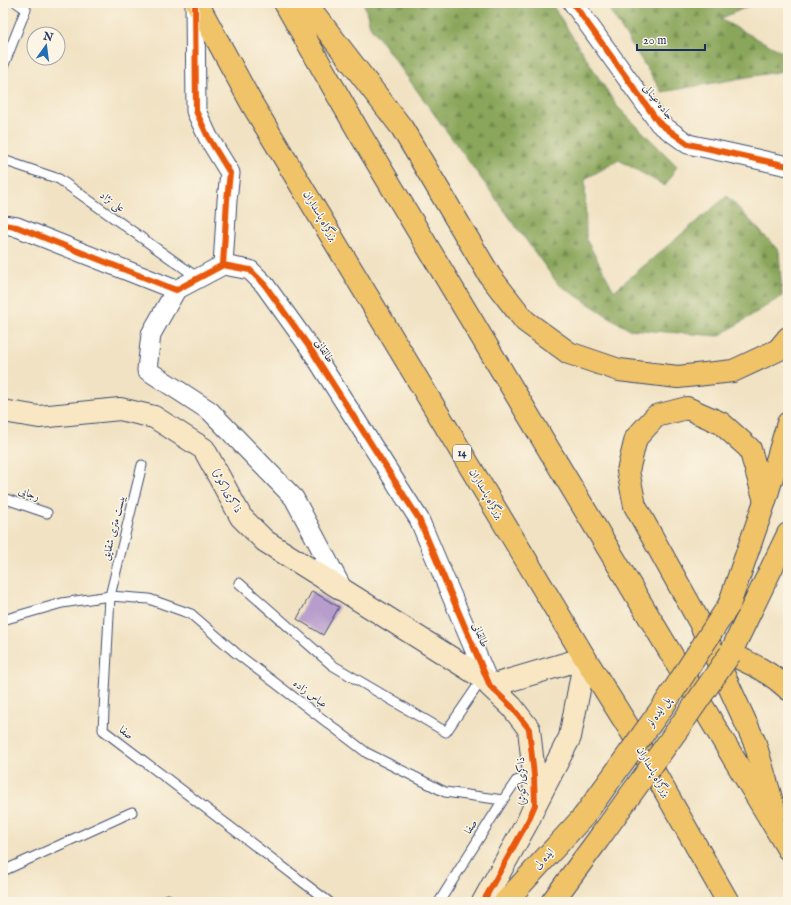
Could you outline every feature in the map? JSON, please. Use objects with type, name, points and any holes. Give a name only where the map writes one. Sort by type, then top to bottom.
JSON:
[{"type":"main road","name":"بزرگراه پاسداران","points":[[196,3],[252,104],[585,658],[632,733],[723,898]]},
{"type":"main road","points":[[285,3],[360,134],[786,845]]},
{"type":"main road","points":[[305,3],[402,128],[490,276],[525,320],[569,353],[619,370],[678,378],[733,371],[778,350],[788,338]]},
{"type":"main road","points":[[765,501],[750,449],[721,423],[687,408],[656,416],[636,438],[628,471],[635,506],[700,623],[755,743],[786,845]]},
{"type":"main road","name":"پل ایده لو","points":[[584,816],[664,705],[729,605],[765,501],[788,423]]},
{"type":"main road","points":[[552,902],[678,729],[730,654],[788,534]]},
{"type":"main road","points":[[730,654],[755,665],[788,689]]},
{"type":"main road","name":"ایده لی","points":[[505,902],[584,816]]},
{"type":"street","points":[[196,3],[196,111],[208,137],[230,173],[223,265],[176,290],[151,334],[147,370],[210,411],[294,498],[343,590]]},
{"type":"street","name":"جاده عینالی","points":[[573,3],[659,123],[688,144],[788,166]]},
{"type":"street","points":[[3,225],[17,227],[176,290]]},
{"type":"street","name":"طالقانی","points":[[223,265],[250,270],[264,284],[310,348],[402,492],[419,519],[486,682]]},
{"type":"street","name":"ذاکری(کوثر)","points":[[3,411],[39,417],[120,409],[154,417],[204,449],[241,517],[265,541],[486,682],[512,707],[529,729],[534,775],[535,805],[528,821],[483,902]]},
{"type":"street","points":[[486,682],[585,658],[570,737],[535,805]]},
{"type":"lane","points":[[3,67],[26,9],[17,3]]},
{"type":"lane","name":"علی نژاد","points":[[3,160],[59,179],[198,278]]},
{"type":"lane","name":"بیست متری شقایق","points":[[110,596],[142,465]]},
{"type":"lane","name":"رجایی","points":[[3,498],[48,513]]},
{"type":"lane","points":[[239,583],[332,665],[446,732],[486,682]]},
{"type":"lane","points":[[3,620],[62,604],[110,596]]},
{"type":"lane","name":"عباس زاده","points":[[110,596],[150,599],[190,614],[236,654],[367,753],[445,792],[503,800]]},
{"type":"lane","name":"صفا","points":[[110,596],[103,730],[329,902]]},
{"type":"lane","name":"صفا","points":[[438,902],[516,781],[534,775]]},
{"type":"lane","points":[[3,872],[132,812]]},
{"type":"lane","points":[[162,902],[168,899],[171,902]]},
{"type":"green space","points":[[364,3],[551,3],[616,105],[677,166],[665,186],[619,160],[585,179],[586,239],[614,291],[727,196],[779,251],[782,296],[719,336],[628,329],[558,284],[370,26]]},
{"type":"green space","points":[[605,3],[755,3],[720,19],[788,55],[788,70],[662,92]]},
{"type":"building","points":[[312,591],[339,607],[323,635],[297,619]]},
{"type":"cycle path","points":[[195,3],[196,111],[208,137],[230,173],[223,265]]},
{"type":"cycle path","points":[[573,3],[659,123],[688,144],[788,166]]},
{"type":"cycle path","points":[[3,225],[17,227],[176,290],[223,265],[250,270],[264,284],[310,348],[419,519],[490,686],[512,707],[529,729],[534,775],[535,805],[528,821],[483,902]]}]
